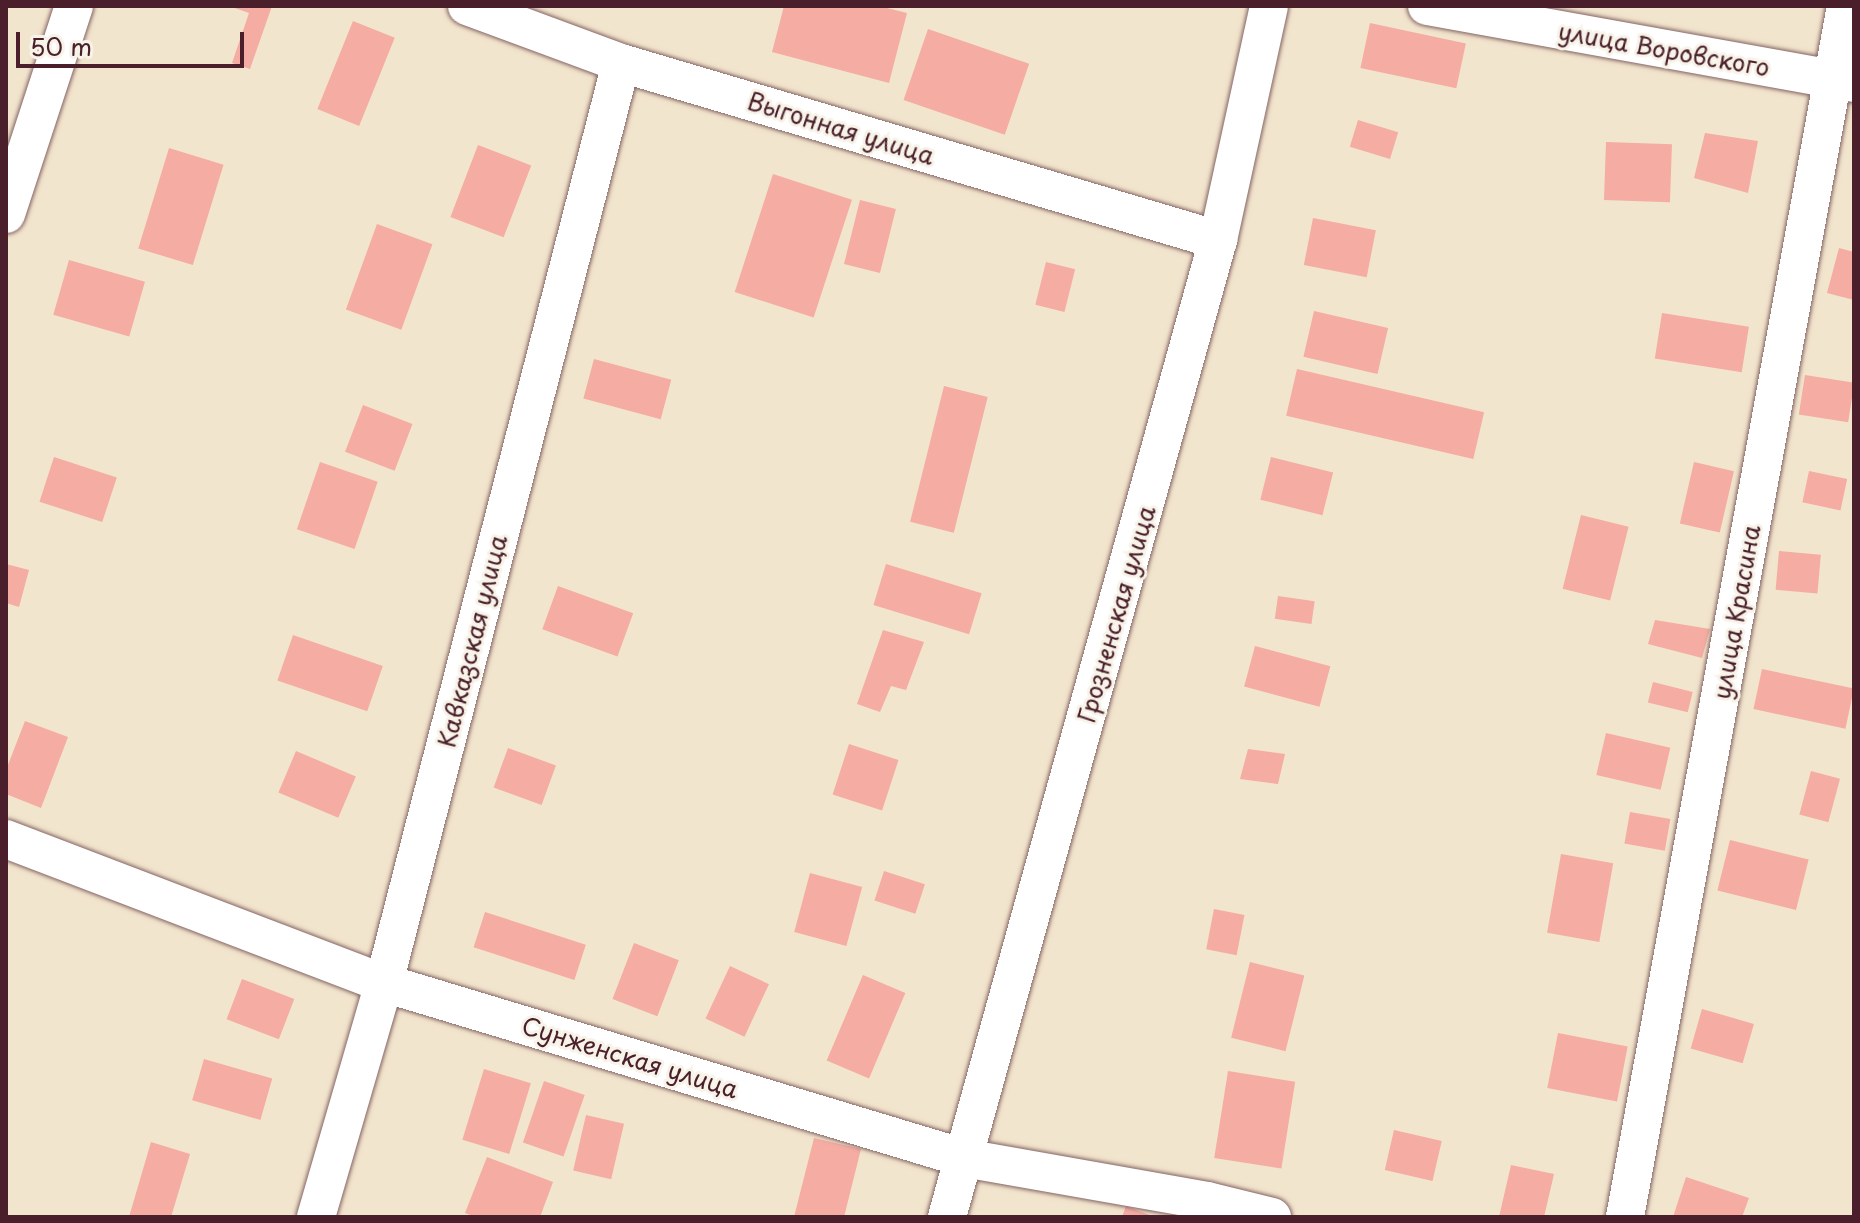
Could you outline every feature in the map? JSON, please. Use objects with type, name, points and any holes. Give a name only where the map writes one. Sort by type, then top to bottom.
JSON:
[{"type":"street","points":[[6,214],[74,6]]},
{"type":"street","name":"Выгонная улица","points":[[467,6],[621,63],[1218,240]]},
{"type":"street","name":"Грозненская улица","points":[[947,1217],[1218,240],[1269,6]]},
{"type":"street","name":"улица Воровского","points":[[1427,6],[1844,82]]},
{"type":"street","name":"улица Красина","points":[[1625,1217],[1844,82],[1846,6]]},
{"type":"street","name":"Кавказская улица","points":[[316,1217],[384,983],[621,63]]},
{"type":"street","name":"Сунженская улица","points":[[6,839],[384,983],[964,1158],[1207,1201],[1272,1217]]},
{"type":"building","points":[[229,6],[272,6],[250,69],[232,63],[249,13]]},
{"type":"building","points":[[784,6],[879,6],[907,13],[889,83],[772,52]]},
{"type":"building","points":[[353,21],[395,38],[359,126],[317,109]]},
{"type":"building","points":[[1370,23],[1466,43],[1456,88],[1360,68]]},
{"type":"building","points":[[928,29],[1029,64],[1005,135],[904,100]]},
{"type":"building","points":[[1358,120],[1398,132],[1390,159],[1350,147]]},
{"type":"building","points":[[1705,133],[1758,141],[1748,193],[1694,178]]},
{"type":"building","points":[[1606,142],[1672,144],[1670,202],[1604,200]]},
{"type":"building","points":[[478,145],[531,165],[504,237],[450,217]]},
{"type":"building","points":[[169,148],[224,165],[193,265],[138,248]]},
{"type":"building","points":[[773,174],[852,200],[814,318],[735,292]]},
{"type":"building","points":[[860,200],[896,209],[880,273],[844,264]]},
{"type":"building","points":[[1313,218],[1376,230],[1367,277],[1304,265]]},
{"type":"building","points":[[377,224],[432,244],[401,330],[346,310]]},
{"type":"building","points":[[1839,248],[1854,252],[1854,300],[1827,293]]},
{"type":"building","points":[[69,260],[145,282],[129,337],[53,315]]},
{"type":"building","points":[[1046,262],[1075,269],[1064,312],[1035,305]]},
{"type":"building","points":[[1314,311],[1388,328],[1377,374],[1303,357]]},
{"type":"building","points":[[1662,313],[1749,327],[1742,372],[1655,358]]},
{"type":"building","points":[[594,359],[671,380],[661,419],[583,399]]},
{"type":"building","points":[[1297,369],[1484,412],[1473,459],[1286,416]]},
{"type":"building","points":[[1805,375],[1854,383],[1848,422],[1799,415]]},
{"type":"building","points":[[944,386],[988,397],[954,533],[910,522]]},
{"type":"building","points":[[363,405],[412,424],[395,471],[345,452]]},
{"type":"building","points":[[54,457],[117,477],[102,522],[39,502]]},
{"type":"building","points":[[1271,457],[1333,472],[1322,515],[1260,500]]},
{"type":"building","points":[[320,462],[378,482],[355,549],[297,529]]},
{"type":"building","points":[[1694,462],[1734,471],[1720,533],[1680,523]]},
{"type":"building","points":[[1809,471],[1847,479],[1840,510],[1802,502]]},
{"type":"building","points":[[1581,515],[1629,527],[1610,601],[1563,589]]},
{"type":"building","points":[[1779,551],[1821,555],[1817,594],[1776,590]]},
{"type":"building","points":[[6,564],[29,570],[19,607],[6,603]]},
{"type":"building","points":[[886,564],[982,593],[969,634],[873,605]]},
{"type":"building","points":[[558,586],[633,613],[617,657],[542,629]]},
{"type":"building","points":[[1278,596],[1315,601],[1311,624],[1275,619]]},
{"type":"building","points":[[1655,620],[1710,629],[1702,658],[1648,644]]},
{"type":"building","points":[[883,630],[924,642],[906,690],[891,686],[880,712],[857,704]]},
{"type":"building","points":[[293,635],[383,666],[367,711],[277,680]]},
{"type":"building","points":[[1255,646],[1330,666],[1319,707],[1244,687]]},
{"type":"building","points":[[1762,669],[1854,689],[1845,729],[1753,709]]},
{"type":"building","points":[[1653,682],[1693,692],[1688,712],[1648,702]]},
{"type":"building","points":[[25,721],[68,737],[41,808],[6,794],[6,770]]},
{"type":"building","points":[[1606,733],[1670,748],[1661,790],[1596,775]]},
{"type":"building","points":[[849,744],[898,760],[882,810],[833,794]]},
{"type":"building","points":[[508,748],[556,765],[542,805],[494,787]]},
{"type":"building","points":[[1248,749],[1285,754],[1278,784],[1240,779]]},
{"type":"building","points":[[296,751],[356,776],[338,818],[278,792]]},
{"type":"building","points":[[1811,771],[1840,779],[1828,822],[1799,814]]},
{"type":"building","points":[[1630,812],[1670,819],[1665,851],[1624,844]]},
{"type":"building","points":[[1730,840],[1809,860],[1796,910],[1717,890]]},
{"type":"building","points":[[1561,854],[1613,863],[1599,942],[1547,933]]},
{"type":"building","points":[[884,871],[925,884],[915,914],[874,900]]},
{"type":"building","points":[[810,873],[862,887],[846,946],[794,932]]},
{"type":"building","points":[[1214,909],[1244,915],[1237,955],[1206,949]]},
{"type":"building","points":[[485,912],[586,945],[574,980],[474,947]]},
{"type":"building","points":[[634,943],[679,960],[657,1016],[612,999]]},
{"type":"building","points":[[1250,962],[1304,976],[1285,1051],[1231,1038]]},
{"type":"building","points":[[730,966],[769,984],[744,1037],[705,1019]]},
{"type":"building","points":[[863,975],[905,993],[869,1079],[827,1061]]},
{"type":"building","points":[[242,979],[294,999],[279,1039],[227,1019]]},
{"type":"building","points":[[1702,1009],[1754,1024],[1743,1063],[1691,1048]]},
{"type":"building","points":[[1558,1033],[1628,1047],[1617,1102],[1547,1088]]},
{"type":"building","points":[[204,1059],[272,1079],[260,1120],[192,1100]]},
{"type":"building","points":[[484,1069],[531,1083],[509,1154],[462,1140]]},
{"type":"building","points":[[1228,1071],[1295,1082],[1281,1169],[1214,1158]]},
{"type":"building","points":[[544,1081],[585,1095],[563,1156],[523,1142]]},
{"type":"building","points":[[586,1115],[624,1124],[611,1179],[573,1171]]},
{"type":"building","points":[[1394,1130],[1442,1141],[1433,1181],[1385,1170]]},
{"type":"building","points":[[814,1138],[861,1149],[844,1217],[794,1217]]},
{"type":"building","points":[[151,1142],[190,1154],[171,1217],[129,1217]]},
{"type":"building","points":[[487,1157],[553,1182],[540,1217],[475,1217],[465,1213]]},
{"type":"building","points":[[1511,1165],[1554,1174],[1544,1217],[1499,1217]]},
{"type":"building","points":[[1686,1177],[1749,1198],[1742,1217],[1673,1217]]},
{"type":"building","points":[[1126,1206],[1155,1217],[1122,1217]]}]
